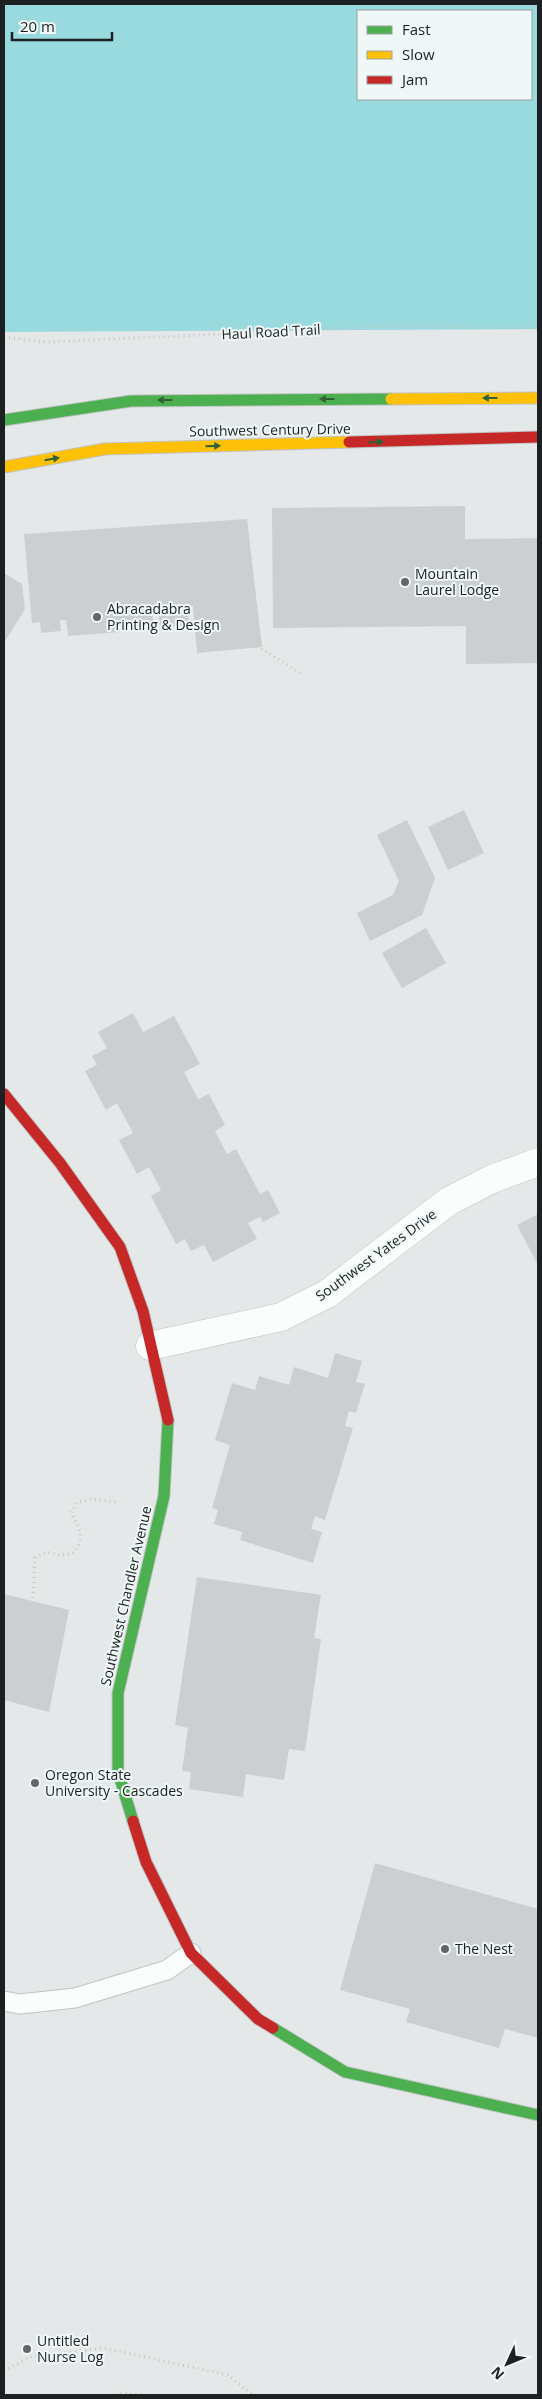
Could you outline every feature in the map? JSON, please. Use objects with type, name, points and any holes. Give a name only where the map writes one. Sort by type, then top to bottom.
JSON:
[{"type":"street","points":[[4,420],[132,400],[538,398]]},
{"type":"street","name":"Southwest Century Drive","points":[[4,467],[105,449],[538,436]]},
{"type":"street","name":"Southwest Chandler Avenue","points":[[4,1094],[60,1163],[120,1247],[143,1311],[168,1422],[164,1496],[118,1693],[118,1772],[146,1862],[191,1953],[258,2019],[345,2072],[538,2115]]},
{"type":"street","name":"Southwest Yates Drive","points":[[150,1346],[281,1317],[328,1294],[449,1201],[492,1179],[538,1162]]},
{"type":"lane","points":[[4,2001],[20,2004],[75,1998],[167,1970],[191,1953]]},
{"type":"path","name":"Haul Road Trail","points":[[4,337],[46,342],[397,326],[538,328]]},
{"type":"path","points":[[257,646],[300,673]]},
{"type":"path","points":[[33,1598],[35,1558],[46,1552],[59,1556],[72,1554],[82,1540],[80,1531],[71,1513],[77,1502],[92,1499],[117,1502]]},
{"type":"path","points":[[4,2370],[30,2357],[104,2348],[228,2375],[254,2395]]},
{"type":"path","points":[[116,2395],[122,2393],[146,2395]]},
{"type":"shaded area","points":[[4,4],[538,4],[538,329],[4,332]]},
{"type":"building","name":"Mountain Laurel Lodge","points":[[465,506],[465,539],[538,538],[538,663],[466,664],[466,626],[273,628],[272,508]]},
{"type":"building","points":[[247,519],[262,647],[197,653],[193,606],[187,607],[189,625],[160,628],[158,609],[152,609],[153,621],[120,624],[120,632],[68,636],[66,620],[60,620],[61,631],[41,633],[40,622],[32,623],[24,534]]},
{"type":"building","points":[[4,573],[22,584],[25,609],[4,643]]},
{"type":"building","points":[[464,810],[484,853],[448,870],[428,827]]},
{"type":"building","points":[[407,820],[435,878],[422,915],[370,941],[357,913],[393,895],[399,881],[377,835]]},
{"type":"building","points":[[426,928],[446,963],[402,988],[382,953]]},
{"type":"building","points":[[133,1013],[143,1032],[174,1016],[200,1064],[184,1072],[198,1099],[209,1094],[225,1125],[215,1131],[227,1154],[236,1149],[260,1194],[268,1190],[280,1213],[263,1222],[260,1217],[248,1223],[257,1239],[213,1262],[204,1245],[191,1251],[185,1239],[176,1244],[151,1196],[161,1190],[149,1167],[137,1174],[119,1140],[133,1133],[117,1103],[106,1110],[85,1071],[97,1065],[92,1056],[107,1048],[98,1032]]},
{"type":"building","points":[[538,1214],[538,1265],[517,1225]]},
{"type":"building","points":[[335,1353],[362,1361],[356,1382],[365,1384],[356,1413],[349,1411],[345,1426],[353,1428],[325,1520],[315,1516],[311,1529],[322,1532],[313,1563],[240,1540],[242,1532],[214,1524],[218,1510],[212,1508],[230,1445],[215,1440],[232,1383],[255,1390],[259,1376],[289,1385],[294,1367],[328,1378]]},
{"type":"building","points":[[197,1577],[321,1595],[314,1638],[321,1639],[305,1751],[289,1749],[284,1780],[246,1774],[243,1797],[189,1789],[191,1772],[182,1771],[188,1728],[175,1725]]},
{"type":"building","points":[[4,1594],[69,1610],[49,1712],[4,1700]]},
{"type":"building","name":"The Nest","points":[[375,1863],[538,1909],[538,2038],[505,2029],[499,2048],[406,2022],[410,2009],[340,1990]]},
{"type":"traffic: fast","points":[[4,420],[131,401],[391,399]]},
{"type":"traffic: fast","points":[[133,1821],[118,1772],[118,1693],[164,1496],[168,1420]]},
{"type":"traffic: fast","points":[[273,2028],[345,2072],[538,2115]]},
{"type":"traffic: slow","points":[[391,399],[538,398]]},
{"type":"traffic: slow","points":[[4,467],[105,449],[349,442]]},
{"type":"traffic: jam","points":[[349,442],[538,437]]},
{"type":"traffic: jam","points":[[4,1094],[60,1163],[120,1247],[143,1311],[168,1420]]},
{"type":"traffic: jam","points":[[133,1821],[146,1862],[191,1953],[258,2019],[273,2028]]},
{"type":"place","name":"Mountain Laurel Lodge","points":[[405,582]]},
{"type":"place","name":"Abracadabra Printing & Design","points":[[97,617]]},
{"type":"place","name":"Oregon State University - Cascades","points":[[35,1783]]},
{"type":"place","name":"The Nest","points":[[445,1949]]},
{"type":"place","name":"Untitled Nurse Log","points":[[27,2349]]}]
